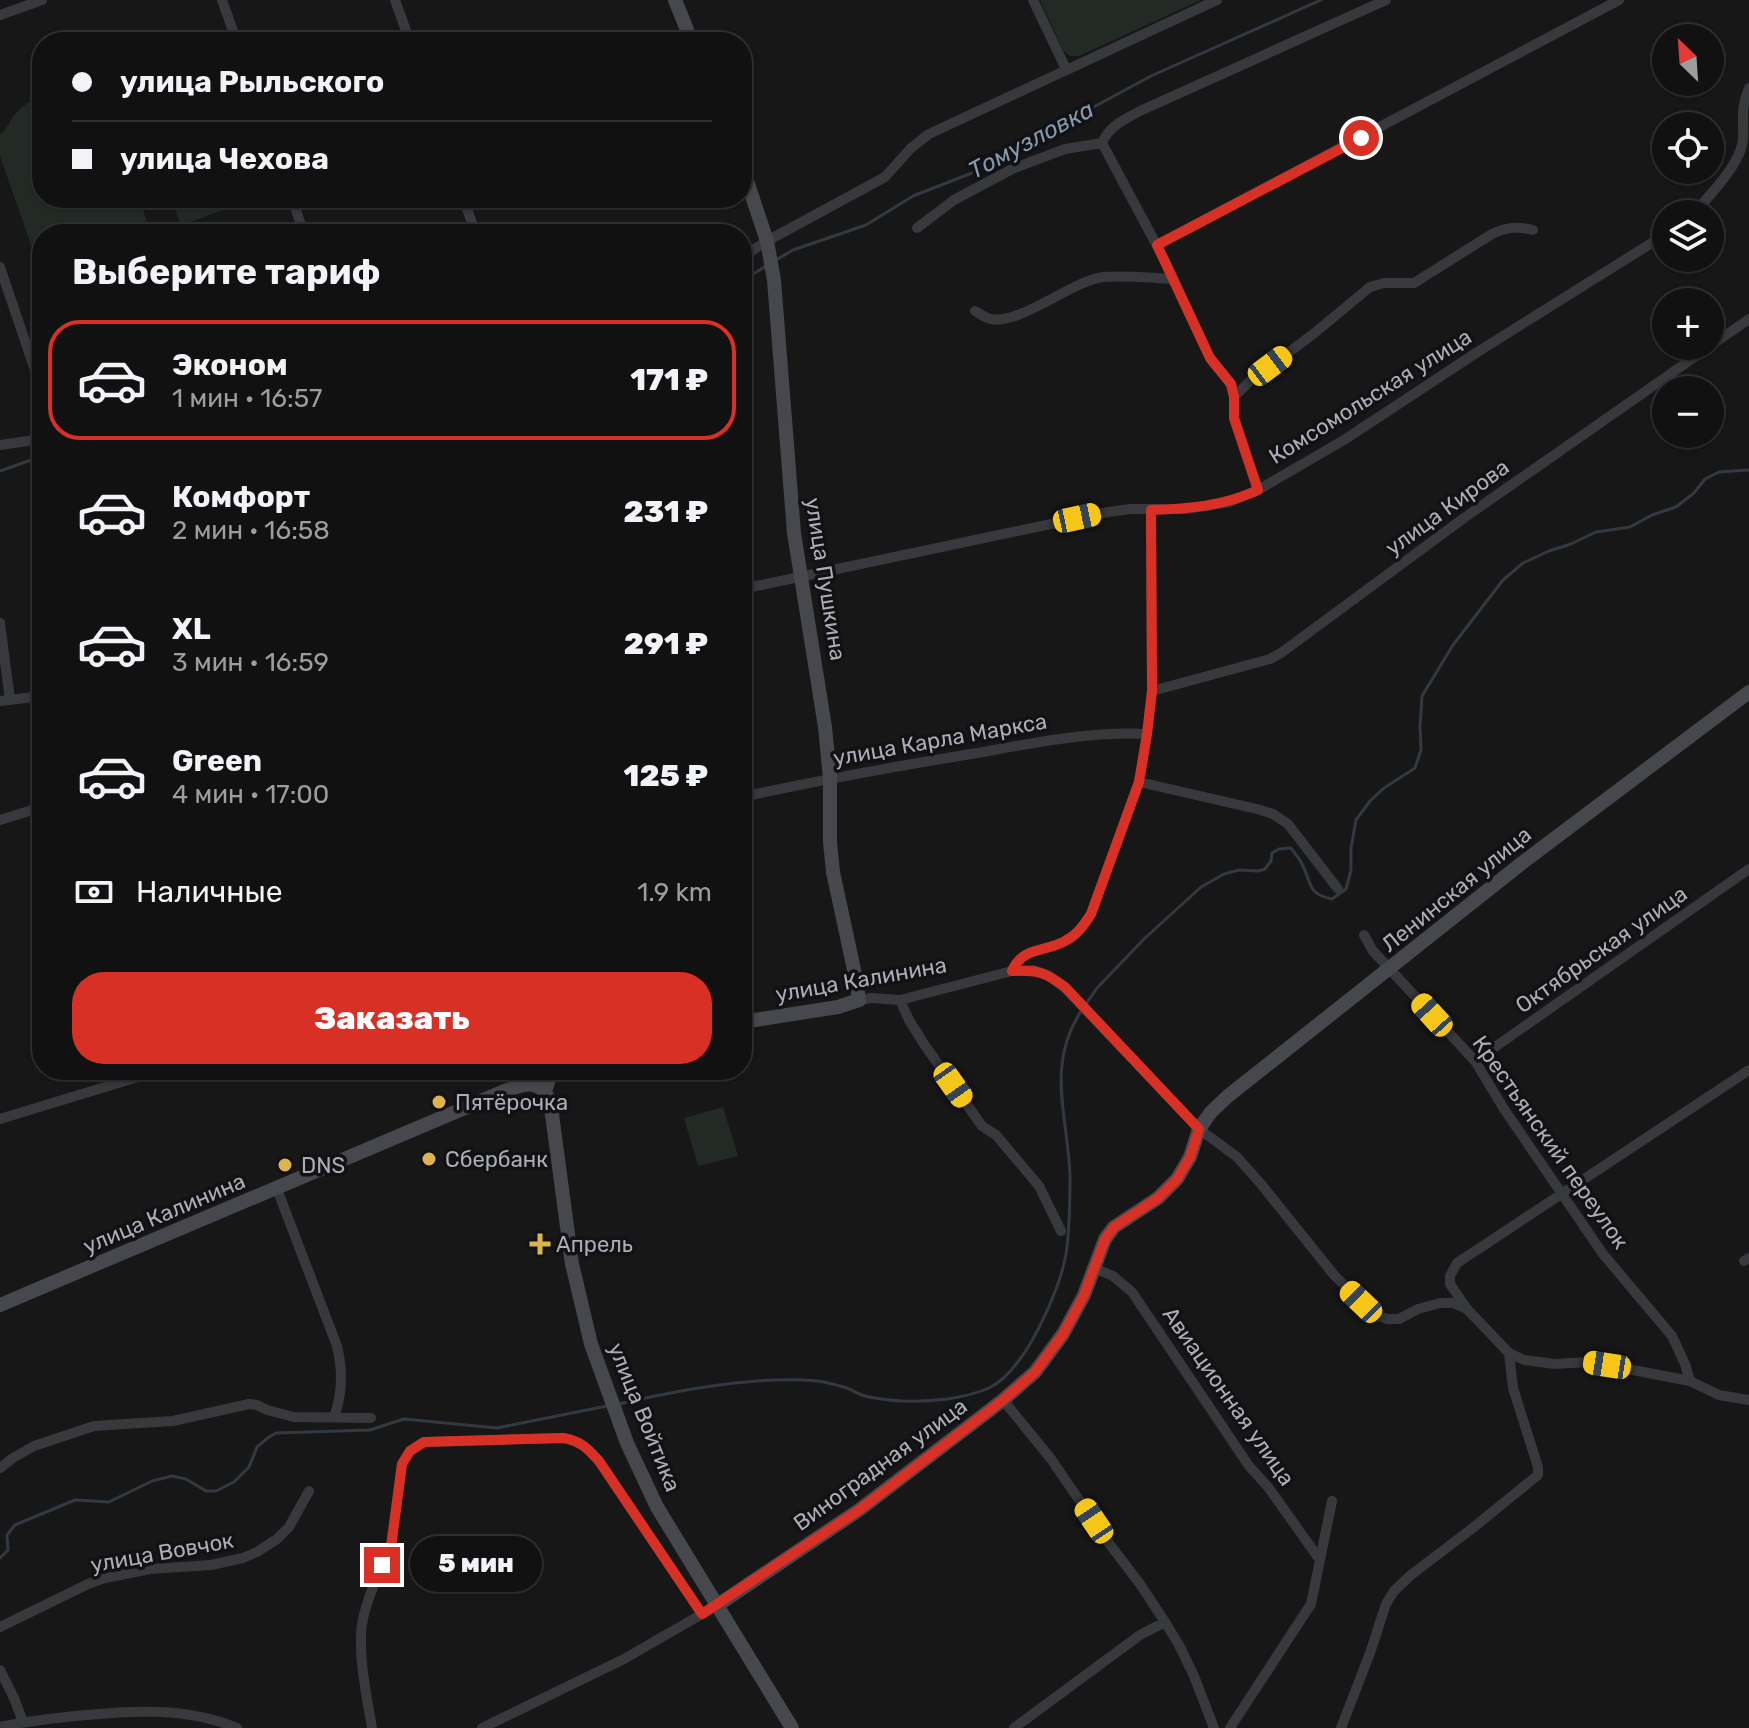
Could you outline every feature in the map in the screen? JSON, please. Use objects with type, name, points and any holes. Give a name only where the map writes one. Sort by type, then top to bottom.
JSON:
[{"type":"main road","points":[[675,0],[688,32]]},
{"type":"main road","name":"улица Пушкина","points":[[752,196],[768,244],[774,280],[794,533],[818,676],[830,778],[833,872],[859,1000]]},
{"type":"main road","name":"Ленинская улица","points":[[1199,1129],[1228,1096],[1522,863],[1749,692]]},
{"type":"main road","name":"улица Калинина","points":[[752,1020],[838,1007],[859,1000]]},
{"type":"main road","points":[[545,1091],[549,1080]]},
{"type":"main road","name":"улица Калинина","points":[[0,1305],[507,1090],[537,1084],[545,1091]]},
{"type":"main road","name":"улица Войтика","points":[[545,1091],[551,1107],[572,1264],[591,1344],[627,1443],[657,1507],[792,1728]]},
{"type":"main road","name":"Виноградная улица","points":[[716,1606],[859,1510],[1035,1372],[1063,1334],[1084,1295],[1105,1239],[1114,1227],[1158,1198],[1177,1179],[1190,1157],[1199,1129]]},
{"type":"street","points":[[0,15],[42,0]]},
{"type":"street","points":[[222,0],[233,32]]},
{"type":"street","points":[[395,0],[406,32]]},
{"type":"street","points":[[1033,0],[1066,69]]},
{"type":"street","points":[[752,252],[885,177],[911,148],[929,134],[1217,0]]},
{"type":"street","points":[[1102,143],[1107,132],[1116,124],[1140,111],[1386,0]]},
{"type":"street","points":[[1157,245],[1619,0]]},
{"type":"street","points":[[1706,200],[1719,185],[1743,142],[1746,130],[1742,119],[1749,88]]},
{"type":"street","points":[[917,228],[954,200],[1012,169],[1065,149],[1102,143]]},
{"type":"street","points":[[1102,143],[1157,245],[1203,346],[1231,384],[1234,418],[1258,490]]},
{"type":"street","points":[[1234,397],[1370,287],[1384,283],[1414,283],[1506,228],[1518,226],[1533,230]]},
{"type":"street","name":"Комсомольская улица","points":[[752,587],[1108,512],[1186,509],[1230,502],[1258,490],[1344,440],[1476,353],[1652,245]]},
{"type":"street","points":[[0,267],[32,361]]},
{"type":"street","points":[[975,311],[998,320],[1020,314],[1085,282],[1102,277],[1173,279]]},
{"type":"street","name":"улица Кирова","points":[[1152,691],[1270,659],[1281,653],[1464,518],[1749,319]]},
{"type":"street","points":[[0,445],[32,440]]},
{"type":"street","points":[[1012,971],[1024,955],[1068,940],[1081,930],[1091,914],[1139,782],[1152,691],[1151,510]]},
{"type":"street","points":[[0,623],[5,701],[32,697]]},
{"type":"street","name":"улица Карла Маркса","points":[[752,795],[830,778],[1058,739],[1147,734]]},
{"type":"street","points":[[1139,782],[1273,814],[1288,824],[1338,889]]},
{"type":"street","points":[[0,820],[32,810]]},
{"type":"street","name":"Октябрьская улица","points":[[1475,1061],[1749,869]]},
{"type":"street","name":"Крестьянский переулок","points":[[1364,935],[1373,951],[1475,1061],[1603,1254],[1672,1336],[1690,1381]]},
{"type":"street","name":"улица Калинина","points":[[859,1000],[900,1000],[1012,971],[1033,970],[1048,975],[1065,987],[1199,1129],[1237,1157],[1334,1275],[1374,1314],[1399,1319],[1418,1309],[1440,1303],[1453,1303],[1467,1309]]},
{"type":"street","points":[[900,1000],[924,1044],[982,1126],[996,1135],[1039,1186],[1061,1231]]},
{"type":"street","points":[[1749,1070],[1457,1263],[1450,1276],[1450,1284],[1467,1309],[1509,1353],[1524,1360],[1540,1363],[1588,1362],[1690,1381],[1719,1395],[1749,1400]]},
{"type":"street","points":[[0,1119],[128,1080]]},
{"type":"street","points":[[277,1189],[337,1346],[342,1367],[339,1405],[334,1417]]},
{"type":"street","name":"Авиационная улица","points":[[1094,1268],[1113,1276],[1132,1292],[1249,1466],[1268,1487],[1320,1560]]},
{"type":"street","points":[[1341,1728],[1386,1604],[1394,1591],[1538,1475],[1513,1388],[1509,1353]]},
{"type":"street","points":[[1003,1400],[1051,1459],[1165,1622],[1194,1676],[1214,1728]]},
{"type":"street","points":[[0,1468],[34,1446],[94,1426],[173,1421],[249,1404],[294,1417],[371,1418]]},
{"type":"street","points":[[372,1728],[360,1631],[371,1592],[390,1554],[402,1464],[410,1451],[424,1442],[576,1440],[599,1461],[702,1614]]},
{"type":"street","name":"улица Вовчок","points":[[0,1627],[105,1578],[150,1569],[211,1565],[257,1552],[289,1527],[309,1491]]},
{"type":"street","points":[[1230,1728],[1311,1604],[1332,1501]]},
{"type":"street","name":"Виноградная улица","points":[[482,1728],[624,1659],[716,1606]]},
{"type":"street","points":[[1014,1728],[1140,1635],[1165,1622]]},
{"type":"street","points":[[0,1670],[23,1722]]},
{"type":"street","points":[[0,1727],[127,1711],[189,1715],[237,1728]]},
{"type":"shaded area","points":[[1040,0],[1201,0],[1079,56],[1070,56],[1063,50]]},
{"type":"shaded area","points":[[32,100],[32,208],[142,208],[148,224],[32,224],[32,247],[0,156],[0,134]]},
{"type":"shaded area","points":[[175,208],[229,208],[184,224],[181,224]]},
{"type":"shaded area","points":[[723,1107],[738,1156],[698,1166],[684,1118]]},
{"type":"waterway","name":"Томузловка","points":[[776,260],[793,250],[866,225],[913,196],[972,173],[1151,76],[1321,0]]},
{"type":"waterway","name":"Томузловка","points":[[752,275],[766,266]]},
{"type":"waterway","name":"Томузловка","points":[[0,471],[32,460]]},
{"type":"waterway","points":[[1086,1004],[1097,988],[1144,939],[1201,887],[1224,874],[1265,869],[1272,853],[1279,849],[1291,848],[1302,863],[1312,888],[1319,894],[1332,899],[1346,889],[1356,820],[1384,788],[1415,768],[1421,750],[1422,696],[1453,645],[1503,580],[1523,563],[1549,551],[1596,532],[1630,527],[1676,507],[1694,493],[1705,479],[1719,472],[1749,470]]},
{"type":"waterway","points":[[619,1404],[718,1385],[769,1380],[817,1381],[879,1399],[929,1401],[974,1393],[1002,1379],[1015,1366],[1038,1329],[1056,1288],[1066,1254],[1070,1175],[1061,1071],[1064,1050],[1082,1010]]},
{"type":"waterway","points":[[0,1558],[8,1550],[7,1535],[15,1525],[75,1500],[109,1502],[152,1481],[172,1476],[186,1479],[206,1491],[216,1491],[234,1482],[249,1467],[257,1447],[276,1433],[370,1430],[404,1419],[497,1428],[607,1406]]},
{"type":"place","name":"Пятёрочка","points":[[439,1102]]},
{"type":"place","name":"Сбербанк","points":[[429,1159]]},
{"type":"place","name":"DNS","points":[[285,1165]]},
{"type":"place","name":"Апрель","points":[[540,1244]]},
{"type":"route","points":[[382,1565],[390,1554],[402,1464],[410,1451],[424,1442],[563,1438],[576,1440],[599,1461],[702,1614],[859,1510],[1035,1372],[1063,1334],[1084,1295],[1105,1239],[1114,1227],[1158,1198],[1177,1179],[1190,1157],[1199,1129],[1065,987],[1048,975],[1033,970],[1012,971],[1024,955],[1068,940],[1081,930],[1091,914],[1139,782],[1152,691],[1151,510],[1186,509],[1230,502],[1258,490],[1234,418],[1231,384],[1210,358],[1157,245],[1361,138]]}]
